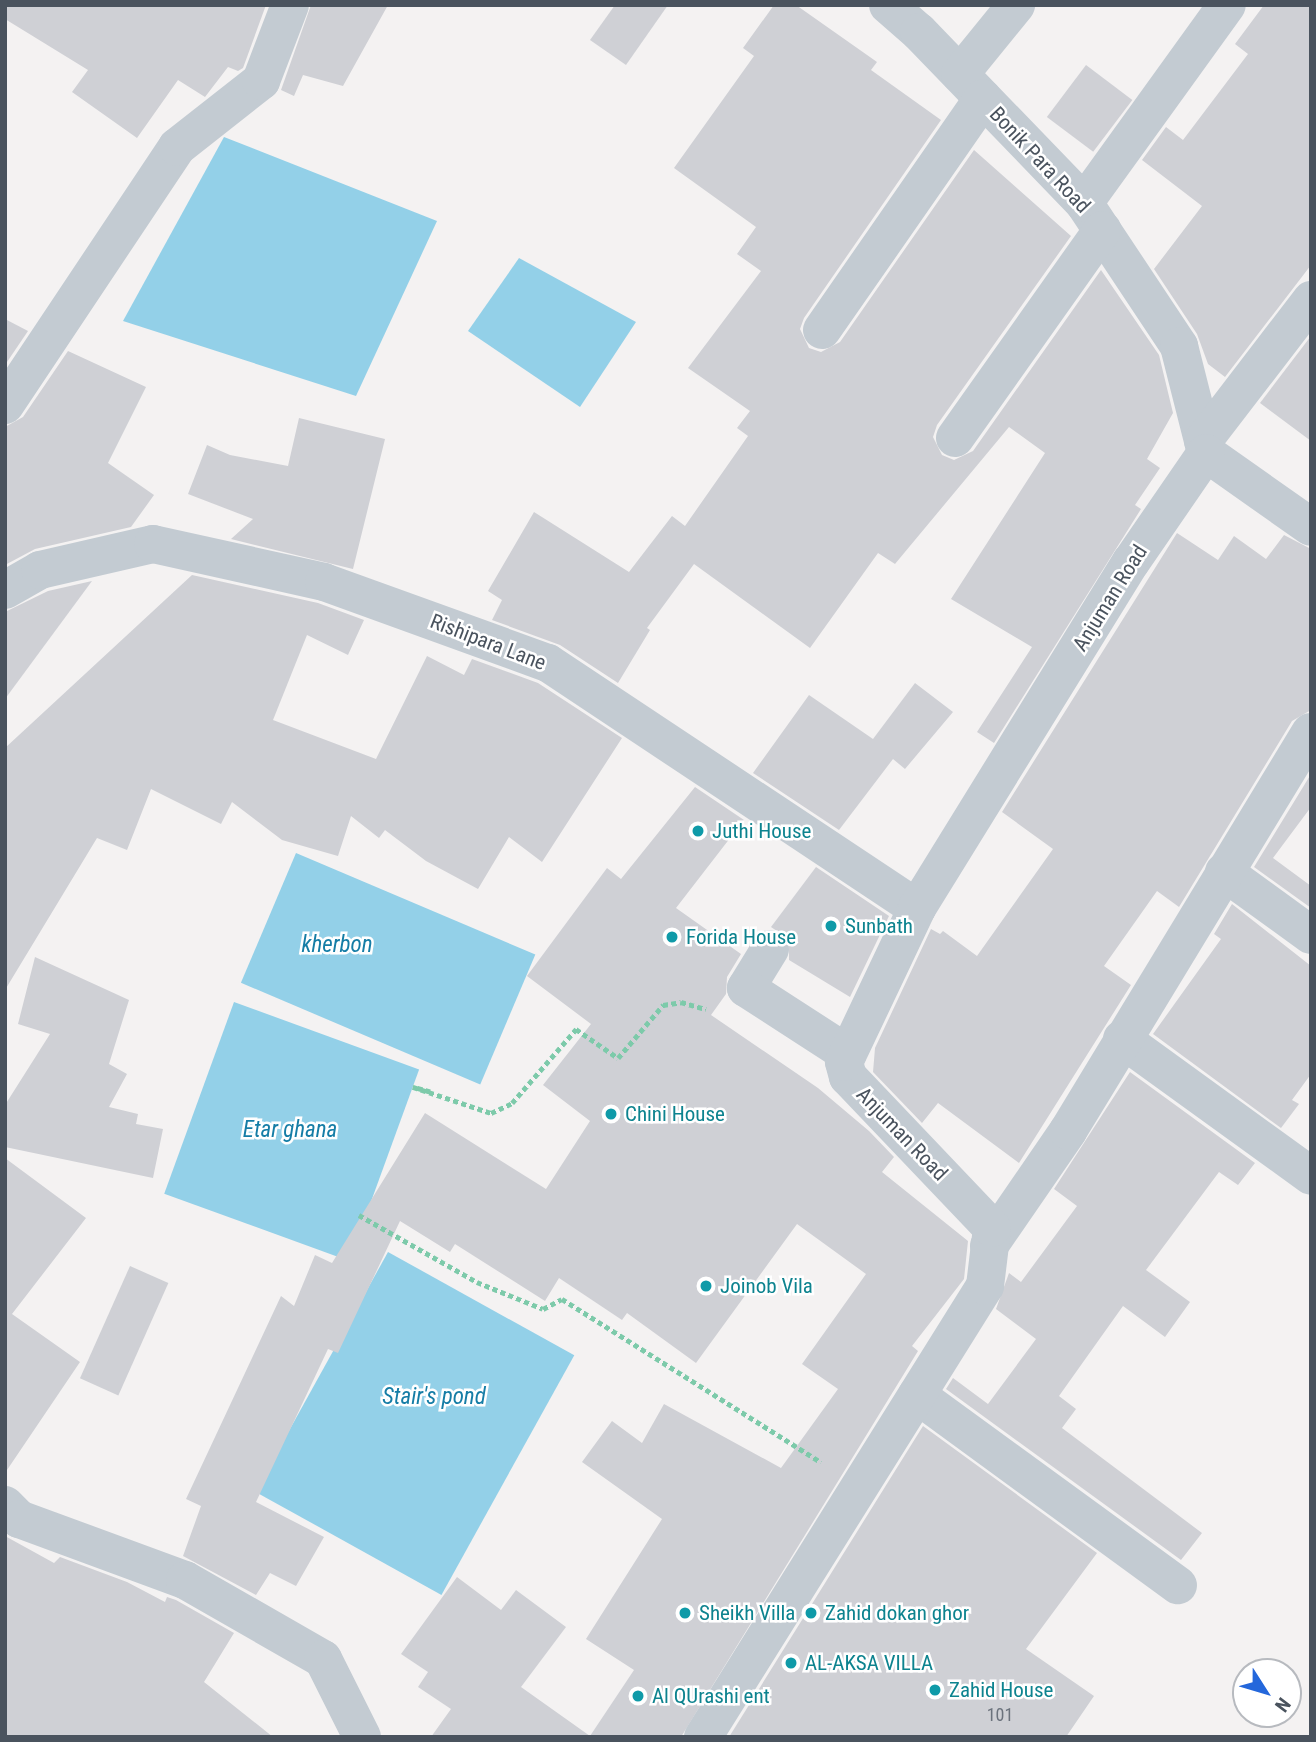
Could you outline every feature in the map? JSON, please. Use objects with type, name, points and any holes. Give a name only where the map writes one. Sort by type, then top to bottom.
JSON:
[{"type":"street","points":[[5,405],[177,147],[261,81],[290,5]]},
{"type":"street","name":"Bonik Para Road","points":[[888,5],[971,86],[1093,217],[1180,346],[1204,447]]},
{"type":"street","points":[[822,330],[971,86],[1016,5]]},
{"type":"street","points":[[955,438],[1227,5]]},
{"type":"street","name":"Anjuman Road","points":[[703,1737],[985,1286],[992,1228],[848,1077],[844,1062],[917,908],[1204,447],[1311,300]]},
{"type":"street","points":[[1204,447],[1311,527]]},
{"type":"street","name":"Rishipara Lane","points":[[5,590],[40,570],[153,544],[324,582],[548,663],[917,908]]},
{"type":"street","points":[[989,1246],[1068,1131],[1311,732]]},
{"type":"street","points":[[1224,872],[1311,935]]},
{"type":"street","points":[[770,949],[746,988],[848,1054]]},
{"type":"street","points":[[1122,1039],[1311,1176]]},
{"type":"street","points":[[917,1395],[1178,1585]]},
{"type":"street","points":[[5,1505],[19,1519],[185,1580],[324,1659],[354,1732]]},
{"type":"path","points":[[430,1092],[413,1087],[491,1113],[512,1103],[576,1029],[618,1058],[663,1005],[681,1002],[716,1013]]},
{"type":"path","points":[[359,1215],[477,1282],[543,1309],[562,1298],[860,1487]]},
{"type":"water","points":[[224,137],[437,221],[356,396],[123,321]]},
{"type":"water","points":[[519,258],[636,322],[580,407],[468,331]]},
{"type":"water","name":"kherbon","points":[[296,853],[535,955],[480,1084],[241,983]]},
{"type":"water","name":"Etar ghana","points":[[234,1002],[419,1069],[349,1261],[164,1194]]},
{"type":"water","name":"Stair's pond","points":[[388,1252],[574,1355],[441,1595],[255,1492]]},
{"type":"building","points":[[5,5],[266,5],[243,68],[238,71],[228,67],[205,97],[178,80],[137,138],[72,92],[88,70],[5,19]]},
{"type":"building","points":[[311,5],[388,5],[343,86],[303,75],[294,96],[281,90]]},
{"type":"building","points":[[615,5],[668,5],[626,65],[590,40]]},
{"type":"building","points":[[774,5],[796,5],[877,62],[871,70],[941,120],[804,318],[800,329],[809,348],[821,352],[840,342],[974,150],[1071,236],[937,425],[933,437],[942,455],[954,460],[973,451],[1101,270],[1159,355],[1173,413],[1147,459],[1160,468],[1135,505],[1141,509],[994,743],[977,732],[1032,647],[951,599],[1045,453],[1009,427],[895,564],[878,553],[810,648],[694,564],[647,628],[650,630],[618,683],[560,645],[492,620],[502,600],[488,591],[534,512],[629,572],[672,516],[685,526],[748,436],[737,428],[750,411],[688,368],[761,271],[737,254],[756,227],[674,168],[754,56],[743,48]]},
{"type":"building","points":[[1264,5],[1311,5],[1311,265],[1225,377],[1208,364],[1197,334],[1154,269],[1202,206],[1142,160],[1166,127],[1183,140],[1248,54],[1235,44]]},
{"type":"building","points":[[1086,65],[1132,100],[1093,152],[1047,117]]},
{"type":"building","points":[[5,319],[28,331],[5,365]]},
{"type":"building","points":[[1311,336],[1311,441],[1260,403]]},
{"type":"building","points":[[68,351],[146,387],[108,463],[154,495],[131,527],[35,549],[5,565],[5,427],[23,417]]},
{"type":"building","points":[[299,418],[385,439],[353,569],[231,539],[253,519],[188,494],[207,445],[230,455],[288,466]]},
{"type":"building","points":[[1177,533],[1218,560],[1234,536],[1266,559],[1284,535],[1311,549],[1311,710],[1292,721],[1179,907],[1157,891],[1104,966],[1131,985],[1019,1163],[938,1103],[922,1123],[873,1072],[875,1048],[931,929],[940,934],[943,931],[977,956],[1053,849],[1002,812]]},
{"type":"building","points":[[192,575],[318,603],[364,620],[348,655],[307,635],[273,720],[376,759],[427,656],[464,675],[472,659],[538,683],[622,738],[542,862],[509,837],[478,889],[426,861],[385,830],[379,838],[351,816],[338,856],[282,840],[232,802],[221,824],[151,789],[127,850],[97,838],[5,990],[5,748]]},
{"type":"building","points":[[92,581],[5,699],[5,612],[48,591]]},
{"type":"building","points":[[915,683],[953,712],[905,769],[893,759],[839,830],[753,773],[809,695],[873,739]]},
{"type":"building","points":[[1311,774],[1311,807],[1273,858],[1311,886],[1311,908],[1254,867]]},
{"type":"building","points":[[695,787],[744,820],[676,908],[741,954],[727,977],[726,994],[711,1015],[818,1088],[869,1131],[894,1157],[882,1172],[968,1241],[964,1279],[912,1346],[918,1351],[681,1737],[431,1737],[451,1709],[418,1687],[428,1672],[401,1654],[457,1577],[501,1610],[516,1590],[566,1627],[521,1687],[590,1736],[634,1670],[586,1639],[662,1519],[582,1462],[612,1421],[642,1443],[664,1404],[781,1468],[838,1389],[802,1364],[866,1274],[797,1224],[696,1363],[627,1313],[622,1320],[559,1278],[545,1301],[455,1244],[450,1252],[400,1221],[338,1353],[328,1349],[256,1502],[324,1537],[296,1586],[270,1573],[256,1595],[183,1556],[201,1506],[186,1499],[281,1296],[294,1306],[315,1255],[332,1263],[425,1113],[546,1189],[590,1121],[543,1085],[591,1024],[527,976],[607,868],[621,879]]},
{"type":"building","name":"Sunbath","points":[[816,867],[889,916],[850,997],[789,960],[789,939],[771,927]]},
{"type":"building","points":[[1232,904],[1311,966],[1311,1074],[1292,1100],[1299,1104],[1281,1128],[1153,1034],[1221,939],[1214,934]]},
{"type":"building","points":[[35,957],[129,1000],[109,1064],[127,1074],[109,1107],[138,1114],[136,1124],[163,1129],[153,1178],[5,1147],[5,1105],[50,1034],[18,1024]]},
{"type":"building","points":[[1130,1072],[1255,1163],[1238,1185],[1219,1172],[1146,1270],[1190,1302],[1165,1337],[1123,1306],[1059,1396],[1076,1409],[1062,1428],[1202,1533],[1181,1560],[946,1389],[953,1378],[988,1404],[1036,1339],[996,1309],[1009,1273],[1021,1282],[1077,1206],[1054,1189]]},
{"type":"building","points":[[5,1158],[86,1218],[12,1314],[80,1362],[5,1473]]},
{"type":"building","points":[[130,1266],[168,1283],[118,1395],[80,1378]]},
{"type":"building","points":[[923,1426],[1097,1553],[1026,1649],[1094,1696],[1066,1737],[729,1737]]},
{"type":"building","points":[[5,1536],[54,1563],[60,1557],[127,1582],[165,1602],[167,1597],[176,1600],[234,1633],[204,1682],[273,1737],[5,1737]]},
{"type":"place","name":"Juthi House","points":[[698,831]]},
{"type":"place","name":"Sunbath","points":[[831,926]]},
{"type":"place","name":"Forida House","points":[[672,937]]},
{"type":"place","name":"Chini House","points":[[611,1114]]},
{"type":"place","name":"Joinob Vila","points":[[706,1286]]},
{"type":"place","name":"Sheikh Villa","points":[[685,1613]]},
{"type":"place","name":"Zahid dokan ghor","points":[[811,1613]]},
{"type":"place","name":"AL-AKSA VILLA","points":[[791,1663]]},
{"type":"place","name":"Zahid House","points":[[935,1690]]},
{"type":"place","name":"Al QUrashi ent","points":[[638,1696]]}]
